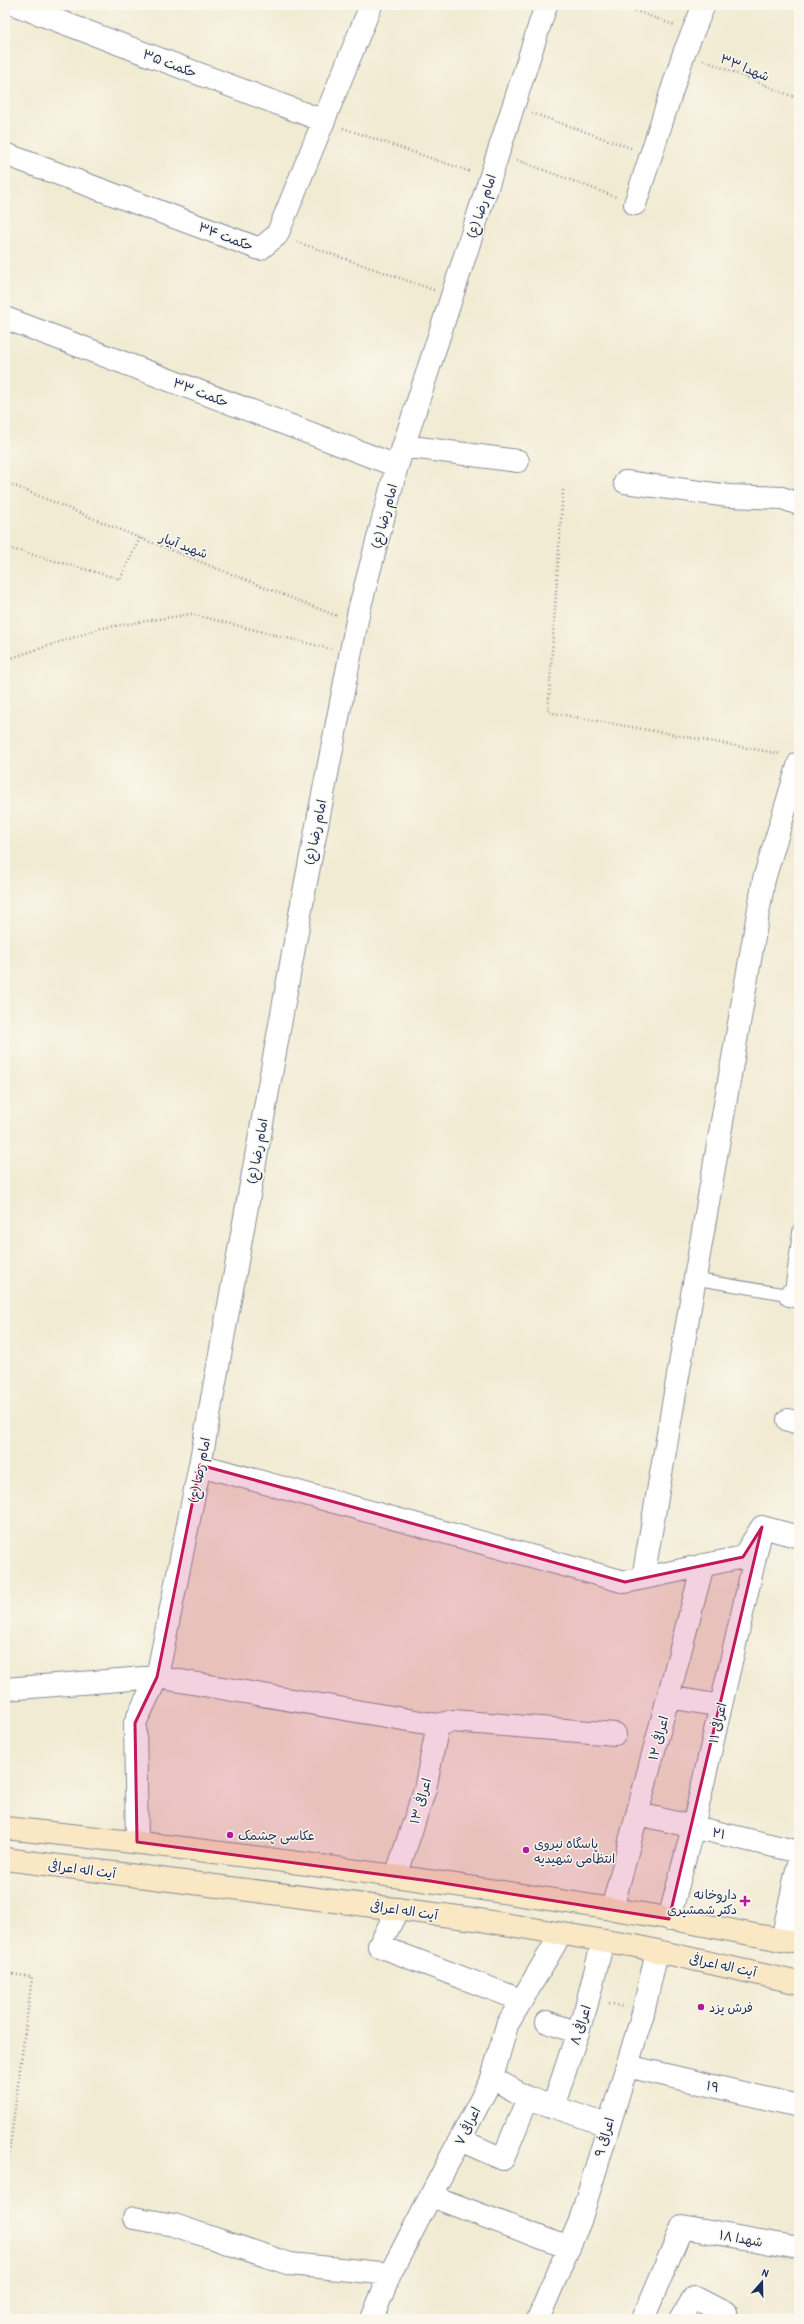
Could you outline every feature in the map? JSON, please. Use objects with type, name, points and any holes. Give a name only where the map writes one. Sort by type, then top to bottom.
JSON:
[{"type":"main road","points":[[5,1828],[137,1842],[396,1876],[612,1909],[791,1942]]},
{"type":"main road","name":"آیت اله اعرافی","points":[[5,1859],[398,1909],[561,1934],[657,1951],[799,1983]]},
{"type":"street","name":"حکمت ۳۵","points":[[16,5],[324,121]]},
{"type":"street","name":"حکمت ۳۴","points":[[5,154],[260,249],[277,235],[372,5]]},
{"type":"street","name":"امام رضا (ع)","points":[[137,1842],[135,1723],[157,1677],[200,1465],[305,887],[357,624],[401,456],[546,5]]},
{"type":"street","points":[[635,204],[684,53],[704,5]]},
{"type":"street","name":"حکمت ۳۳","points":[[5,318],[401,456],[518,461]]},
{"type":"street","points":[[625,482],[729,496],[782,498],[799,504]]},
{"type":"street","points":[[644,1578],[764,879],[791,759]]},
{"type":"street","points":[[200,1465],[625,1582],[743,1557],[762,1527],[799,1537]]},
{"type":"street","name":"اعرافی ۱۱","points":[[669,1919],[693,1827],[762,1527]]},
{"type":"street","name":"اعرافی ۱۲","points":[[612,1909],[639,1814],[703,1565]]},
{"type":"street","points":[[5,1689],[157,1677],[438,1725],[453,1722],[616,1734]]},
{"type":"street","points":[[669,1697],[721,1706]]},
{"type":"street","name":"اعرافی ۱۳","points":[[396,1876],[425,1789],[438,1725]]},
{"type":"street","name":"۲۱","points":[[639,1814],[799,1852]]},
{"type":"street","points":[[791,1942],[799,1860]]},
{"type":"street","points":[[398,1909],[379,1946],[521,2000]]},
{"type":"street","name":"اعرافی ۷","points":[[372,2319],[390,2274],[492,2078],[507,2025],[561,1934]]},
{"type":"street","name":"اعرافی ۸","points":[[553,2107],[589,1997],[603,1941]]},
{"type":"street","name":"اعرافی ۹","points":[[538,2319],[580,2221],[607,2126],[643,2013],[657,1951]]},
{"type":"street","points":[[547,2022],[578,2033]]},
{"type":"street","name":"۱۹","points":[[627,2066],[799,2106]]},
{"type":"street","points":[[492,2078],[528,2098],[607,2126]]},
{"type":"street","points":[[460,2140],[503,2159],[528,2098]]},
{"type":"street","points":[[431,2196],[569,2248]]},
{"type":"street","points":[[134,2218],[174,2225],[290,2264],[390,2274]]},
{"type":"street","name":"شهدا ۱۸","points":[[643,2319],[682,2227],[799,2248]]},
{"type":"street","points":[[681,2319],[694,2297],[725,2313],[721,2319]]},
{"type":"lane","points":[[695,1279],[794,1296],[799,1229]]},
{"type":"path","points":[[620,5],[693,32]]},
{"type":"path","name":"شهدا ۳۳","points":[[684,53],[799,99]]},
{"type":"path","points":[[513,106],[651,155]]},
{"type":"path","points":[[324,121],[490,179]]},
{"type":"path","points":[[498,152],[635,204]]},
{"type":"path","points":[[277,235],[452,296]]},
{"type":"path","name":"شهید آبیار","points":[[5,482],[140,538],[357,624]]},
{"type":"path","points":[[563,490],[548,712],[791,759]]},
{"type":"path","points":[[5,547],[120,579],[140,538]]},
{"type":"path","points":[[5,660],[102,628],[191,614],[351,654]]},
{"type":"path","points":[[5,1974],[32,1977],[5,2185]]},
{"type":"path","points":[[589,1997],[643,2013]]},
{"type":"highlighted area","points":[[200,1465],[625,1582],[743,1557],[762,1527],[669,1919],[430,1881],[137,1842],[135,1723],[157,1677]]},
{"type":"place","name":"عکاسی چشمک","points":[[230,1835]]},
{"type":"place","name":"پاسگاه نیروی انتظامی شهیدیه","points":[[526,1850]]},
{"type":"place","name":"داروخانه دکتر شمشیری","points":[[745,1901]]},
{"type":"place","name":"فرش یزد","points":[[701,2007]]}]
